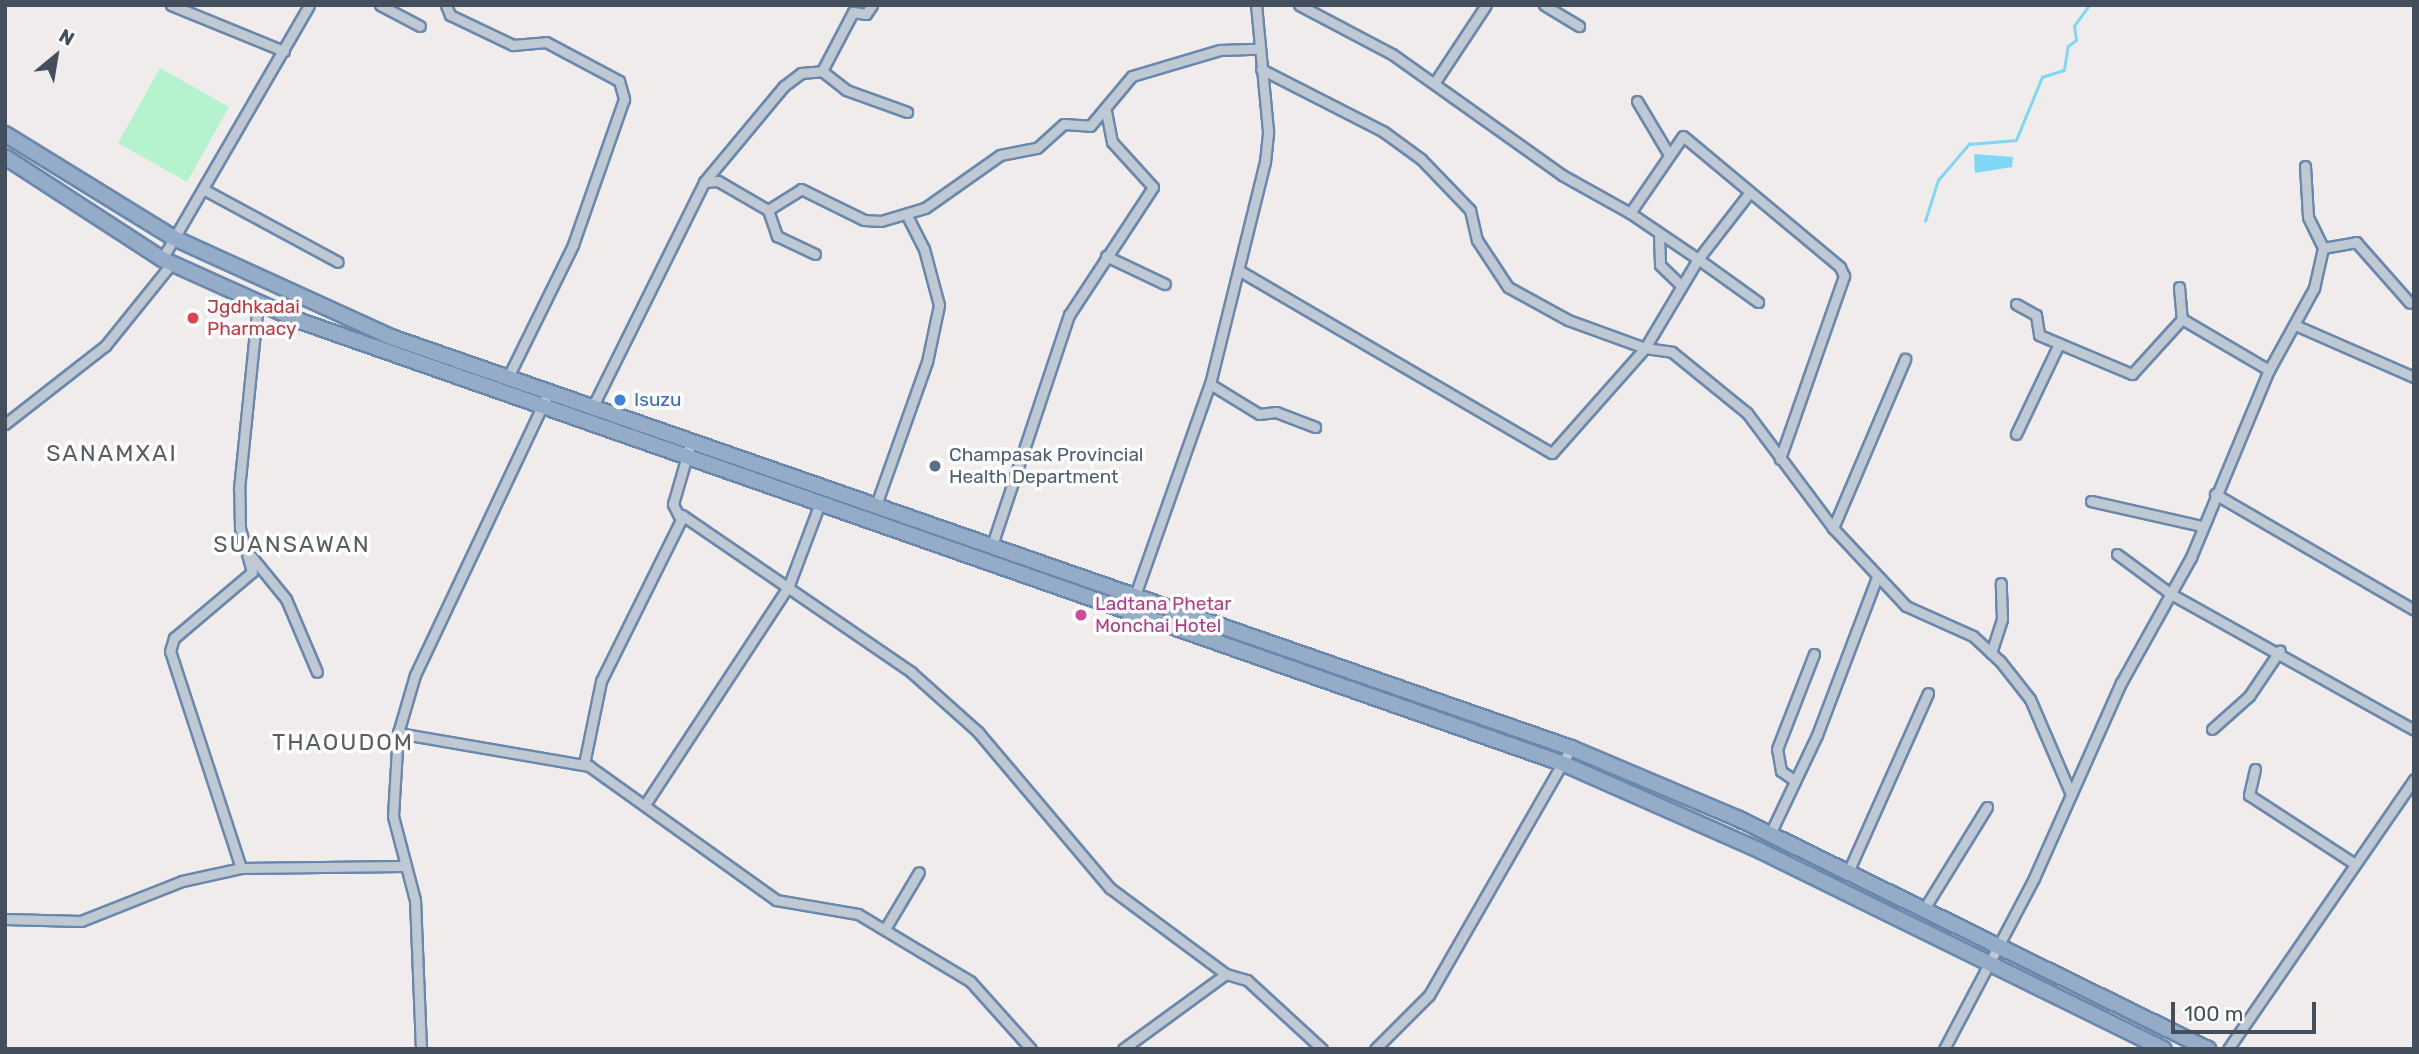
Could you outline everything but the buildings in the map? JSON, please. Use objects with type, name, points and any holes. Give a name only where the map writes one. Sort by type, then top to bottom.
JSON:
[{"type":"highway","points":[[5,134],[174,238],[262,284],[507,379],[546,402],[592,408],[1571,748],[1737,818],[2207,1049]]},
{"type":"highway","points":[[5,157],[167,261],[258,303],[546,402],[685,459],[820,503],[1128,615],[1564,764],[1727,836],[2164,1049]]},
{"type":"highway","points":[[1727,836],[1737,818]]},
{"type":"street","points":[[171,5],[284,51]]},
{"type":"street","points":[[5,424],[105,346],[167,261],[174,238],[309,5]]},
{"type":"street","points":[[380,5],[420,26]]},
{"type":"street","points":[[446,5],[450,15],[513,46],[546,42],[619,81],[624,99],[573,245],[507,379]]},
{"type":"street","points":[[822,71],[853,12],[866,14],[872,5]]},
{"type":"street","points":[[1128,615],[1210,384],[1240,271],[1267,141],[1257,49],[1256,5]]},
{"type":"street","points":[[1299,5],[1435,82],[1562,175],[1630,213],[1758,302]]},
{"type":"street","points":[[1435,82],[1486,5]]},
{"type":"street","points":[[1544,5],[1579,26]]},
{"type":"street","points":[[768,210],[801,189],[864,220],[906,215],[925,208],[1000,155],[1037,148],[1063,124],[1090,126],[1132,76],[1220,50],[1257,49]]},
{"type":"street","points":[[1261,69],[1384,132],[1421,159],[1470,210],[1477,240],[1508,287],[1567,320],[1645,348],[1672,352],[1723,388],[1833,528],[1906,606],[1973,636],[1991,653],[2030,699],[2071,794]]},
{"type":"street","points":[[592,408],[704,182],[784,86],[801,73],[822,71],[846,90],[907,112]]},
{"type":"street","points":[[1637,101],[1668,153]]},
{"type":"street","points":[[992,545],[1069,315],[1153,187],[1112,142],[1105,111]]},
{"type":"street","points":[[1630,213],[1668,153],[1683,136],[1843,271],[1780,459]]},
{"type":"street","points":[[1944,1049],[2071,794],[2121,683],[2171,594],[2269,370],[2314,288],[2323,248],[2308,217],[2305,166]]},
{"type":"street","points":[[704,182],[718,181],[768,210],[777,236],[815,254]]},
{"type":"street","points":[[203,189],[338,262]]},
{"type":"street","points":[[1240,271],[1552,453],[1645,348],[1698,259],[1750,192]]},
{"type":"street","points":[[876,505],[927,362],[939,305],[923,248],[906,215]]},
{"type":"street","points":[[1659,235],[1660,265],[1681,285]]},
{"type":"street","points":[[2323,248],[2356,242],[2410,303]]},
{"type":"street","points":[[1107,256],[1165,284]]},
{"type":"street","points":[[2016,303],[2036,315],[2039,335],[2132,374],[2182,319],[2179,287]]},
{"type":"street","points":[[258,303],[239,489],[240,528],[251,556],[286,598],[317,672]]},
{"type":"street","points":[[2182,319],[2269,370]]},
{"type":"street","points":[[2295,325],[2414,377]]},
{"type":"street","points":[[2016,434],[2059,344]]},
{"type":"street","points":[[1833,528],[1905,359]]},
{"type":"street","points":[[1210,384],[1264,416],[1276,412],[1315,427]]},
{"type":"street","points":[[421,1049],[415,900],[403,866],[393,816],[398,733],[415,675],[546,402]]},
{"type":"street","points":[[691,442],[673,504],[682,515],[789,585],[939,696],[995,750],[1110,888],[1226,974],[1247,980],[1322,1049]]},
{"type":"street","points":[[2215,494],[2414,610]]},
{"type":"street","points":[[2091,501],[2202,526]]},
{"type":"street","points":[[646,803],[789,585],[820,503]]},
{"type":"street","points":[[584,764],[601,681],[682,515]]},
{"type":"street","points":[[2117,554],[2171,594],[2280,650],[2414,730]]},
{"type":"street","points":[[240,868],[170,651],[174,638],[248,581],[251,556]]},
{"type":"street","points":[[1770,834],[1877,577]]},
{"type":"street","points":[[1991,653],[2002,619],[2001,583]]},
{"type":"street","points":[[2212,729],[2249,696],[2280,650]]},
{"type":"street","points":[[1794,780],[1781,771],[1777,749],[1814,653]]},
{"type":"street","points":[[1848,872],[1928,693]]},
{"type":"street","points":[[398,733],[584,764],[646,803],[776,900],[858,915],[970,981],[1031,1049]]},
{"type":"street","points":[[1375,1049],[1429,995],[1571,748]]},
{"type":"street","points":[[2255,769],[2249,794],[2355,864]]},
{"type":"street","points":[[2228,1049],[2414,779]]},
{"type":"street","points":[[1924,909],[1987,807]]},
{"type":"street","points":[[5,919],[81,921],[182,881],[240,868],[403,866]]},
{"type":"street","points":[[885,929],[919,872]]},
{"type":"street","points":[[1123,1049],[1226,974]]},
{"type":"green space","points":[[160,68],[229,107],[187,182],[118,143]]},
{"type":"water","points":[[1974,154],[2013,157],[2012,167],[1975,173]]},
{"type":"waterway","points":[[1925,221],[1938,180],[1969,144],[2016,140],[2042,77],[2064,70],[2068,46],[2076,40],[2074,26],[2089,5]]},
{"type":"place","name":"Jgdhkadai Pharmacy","points":[[193,318]]},
{"type":"place","name":"Isuzu","points":[[620,400]]},
{"type":"place","name":"Champasak Provincial Health Department","points":[[935,466]]},
{"type":"place","name":"Ladtana Phetar Monchai Hotel","points":[[1081,615]]},
{"type":"district","name":"SANAMXAI","points":[[112,453]]},
{"type":"district","name":"SUANSAWAN","points":[[292,544]]},
{"type":"district","name":"THAOUDOM","points":[[343,742]]}]
